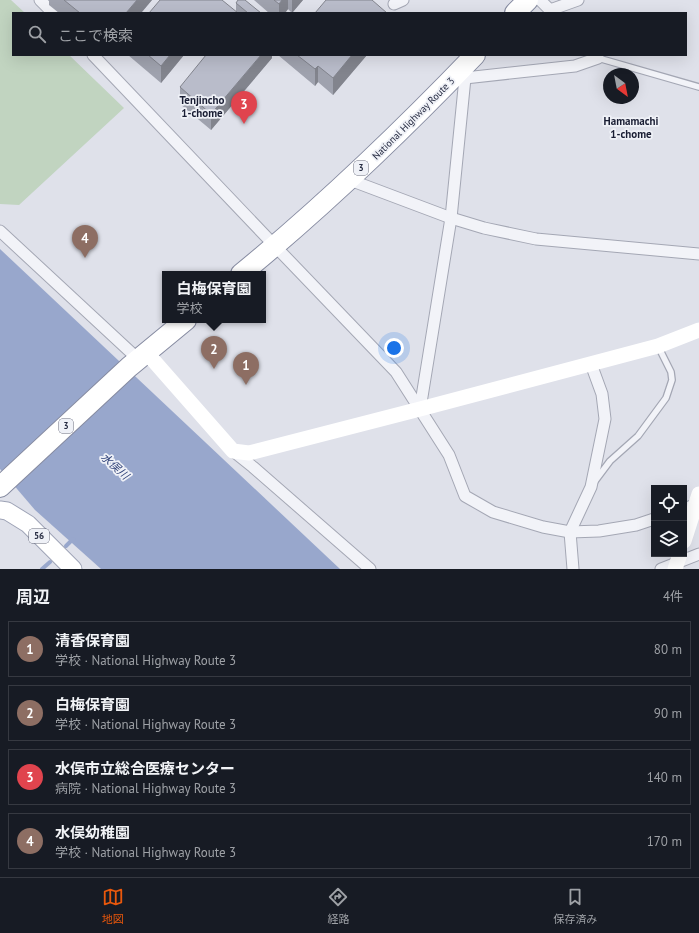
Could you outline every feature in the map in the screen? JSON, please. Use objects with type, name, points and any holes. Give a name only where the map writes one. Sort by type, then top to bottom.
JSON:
[{"type":"highway","points":[[516,12],[528,0]]},
{"type":"highway","name":"National Highway Route 3","points":[[245,271],[350,180],[461,76],[474,56]]},
{"type":"highway","name":"3","points":[[1,486],[138,359],[182,323]]},
{"type":"main road","name":"56","points":[[0,510],[7,511],[28,524],[73,569]]},
{"type":"street","points":[[40,0],[52,12]]},
{"type":"street","points":[[540,0],[552,12],[578,0]]},
{"type":"street","points":[[94,56],[396,372],[449,455],[465,496],[493,512],[543,527],[570,532],[636,525],[651,520]]},
{"type":"street","points":[[420,409],[450,218],[461,76],[574,66],[597,57]]},
{"type":"street","points":[[350,180],[450,218],[484,228],[536,239],[699,254]]},
{"type":"street","points":[[0,231],[138,359],[233,451],[370,569]]},
{"type":"street","points":[[233,451],[249,453],[420,409],[658,346],[699,330]]},
{"type":"street","points":[[573,569],[570,532],[591,487],[605,419],[602,394],[591,364]]},
{"type":"street","points":[[687,530],[694,503]]},
{"type":"street","points":[[661,569],[699,554]]},
{"type":"lane","points":[[597,57],[699,87]]},
{"type":"lane","points":[[591,487],[610,461],[638,436],[666,398],[672,380],[671,372],[658,346]]},
{"type":"green space","points":[[0,0],[11,0],[24,12],[12,12],[12,56],[70,56],[124,108],[19,205],[0,204]]},
{"type":"water","name":"水俣川","points":[[0,249],[340,569],[101,569],[35,510],[0,469]]},
{"type":"building","points":[[64,0],[137,0],[127,12],[79,12]]},
{"type":"building","points":[[160,0],[222,0],[237,12],[150,12]]},
{"type":"building","points":[[238,0],[245,0],[260,12],[247,12],[236,3]]},
{"type":"building","points":[[274,0],[282,0],[279,4]]},
{"type":"building","points":[[326,0],[372,0],[386,12],[316,12]]},
{"type":"building","points":[[149,56],[169,56],[161,66]]},
{"type":"building","points":[[205,56],[260,56],[211,114],[180,87]]},
{"type":"building","points":[[298,56],[351,56],[333,78],[318,66],[315,69]]},
{"type":"waterway","points":[[66,546],[73,539]]},
{"type":"waterway","points":[[42,569],[50,562]]},
{"type":"place","name":"水俣市立総合医療センター","points":[[244,124]]},
{"type":"place","name":"水俣幼稚園","points":[[85,258]]},
{"type":"place","name":"白梅保育園","points":[[214,369]]},
{"type":"place","name":"清香保育園","points":[[246,385]]},
{"type":"district","name":"Tenjincho 1-chome","points":[[202,106]]},
{"type":"district","name":"Hamamachi 1-chome","points":[[631,127]]}]
